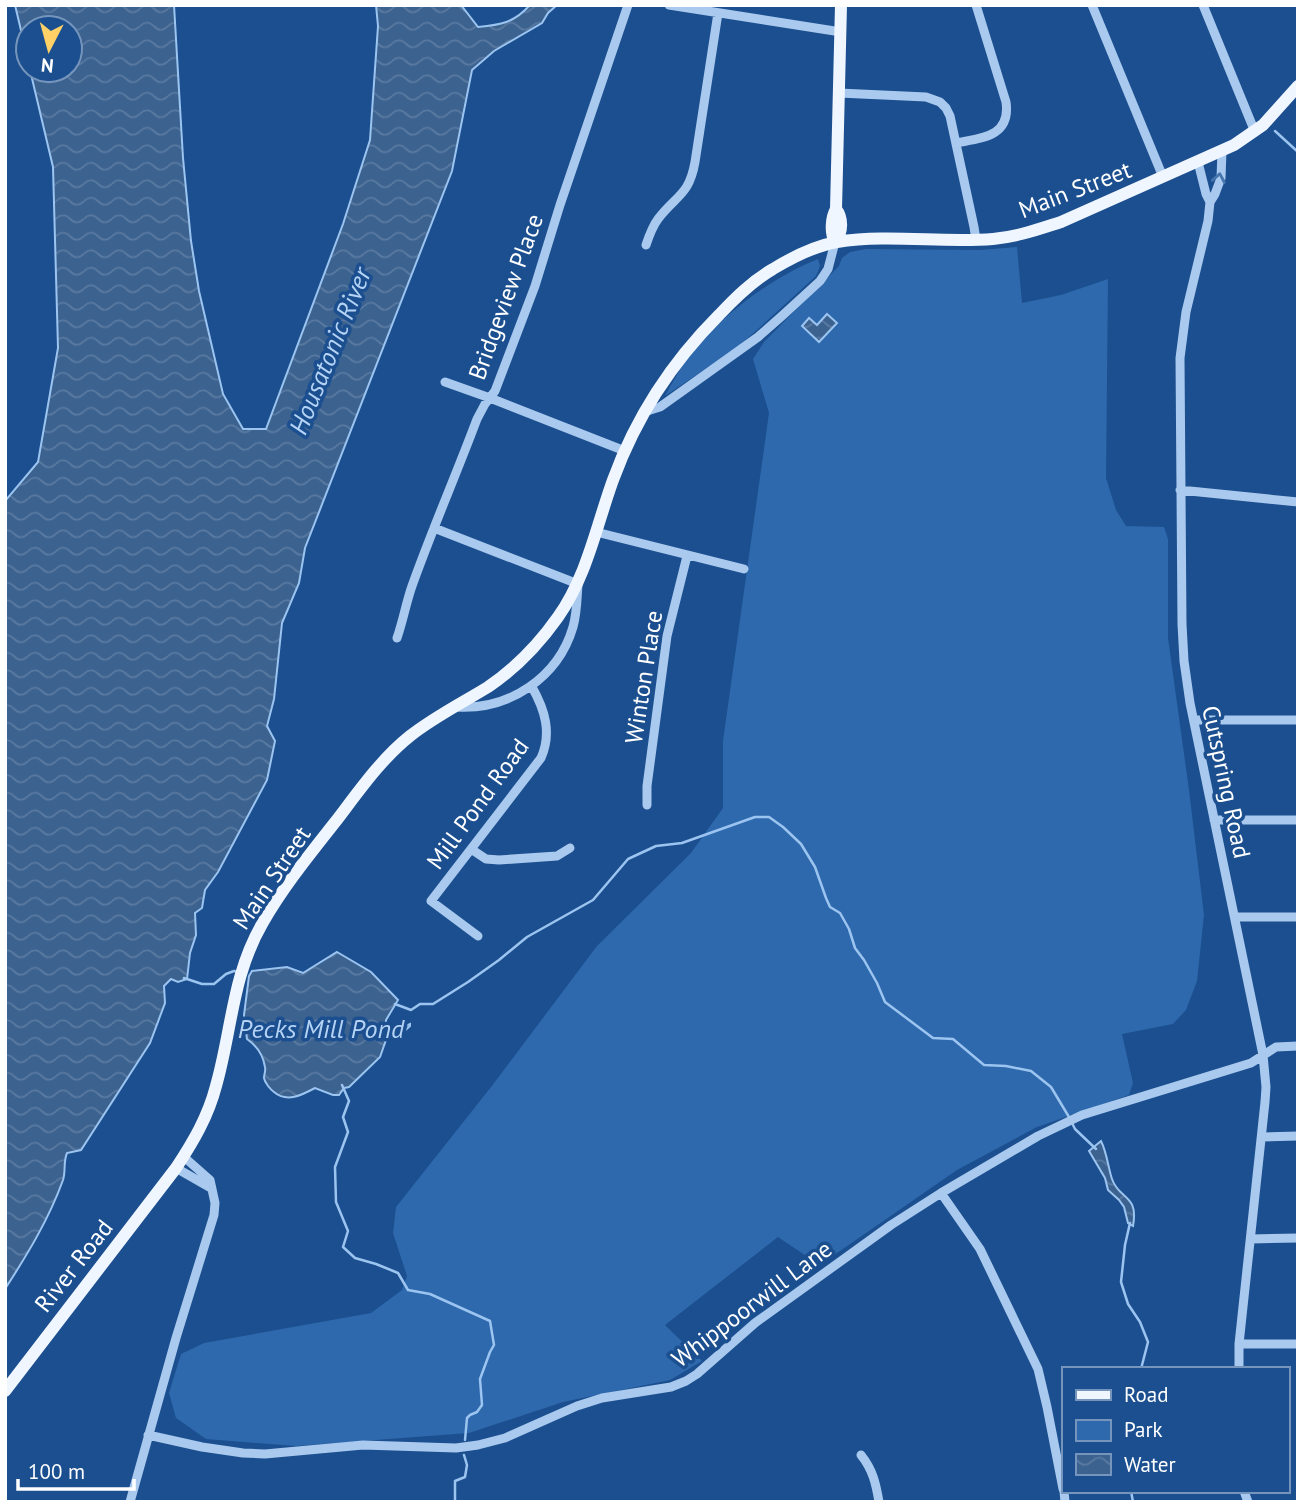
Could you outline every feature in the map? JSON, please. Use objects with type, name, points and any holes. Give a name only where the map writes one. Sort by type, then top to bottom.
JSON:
[{"type":"main road","points":[[835,242],[832,218],[836,209],[841,5]]},
{"type":"main road","name":"Main Street","points":[[180,1163],[199,1132],[213,1098],[241,973],[252,942],[278,898],[385,759],[412,734],[503,676],[535,647],[561,614],[578,584],[612,483],[644,412],[686,349],[737,297],[777,267],[835,242],[976,240],[1018,235],[1055,224],[1222,151],[1255,132],[1275,114],[1298,86]]},
{"type":"main road","name":"River Road","points":[[5,1391],[180,1163]]},
{"type":"street","name":"Bridgeview Place","points":[[397,638],[404,620],[405,605],[434,528],[477,419],[495,391],[535,286],[628,5]]},
{"type":"street","points":[[669,5],[841,32]]},
{"type":"street","points":[[956,143],[992,134],[1003,125],[1006,116],[1006,103],[976,5]]},
{"type":"street","points":[[1092,5],[1163,177]]},
{"type":"street","points":[[1203,5],[1255,132]]},
{"type":"street","points":[[646,245],[656,222],[688,187],[693,173],[718,13]]},
{"type":"street","points":[[839,93],[933,98],[946,108],[950,116],[976,240]]},
{"type":"street","name":"Cutspring Road","points":[[1222,151],[1221,178],[1210,202],[1182,339],[1179,400],[1180,490],[1184,661],[1263,1055],[1266,1087],[1238,1367]]},
{"type":"street","name":"Cutspring Road","points":[[1199,162],[1210,202]]},
{"type":"street","points":[[644,412],[660,407],[783,316],[820,281],[828,269],[835,242]]},
{"type":"street","points":[[445,382],[625,451]]},
{"type":"street","points":[[1180,490],[1298,502]]},
{"type":"street","points":[[434,528],[578,584]]},
{"type":"street","points":[[596,532],[744,569]]},
{"type":"street","name":"Winton Place","points":[[647,805],[647,786],[667,636],[687,556]]},
{"type":"street","name":"Main Street","points":[[455,706],[473,708],[509,698],[532,687],[550,670],[568,640],[576,612],[578,584]]},
{"type":"street","name":"Mill Pond Road","points":[[478,936],[431,901],[541,758],[547,734],[539,699],[532,687]]},
{"type":"street","points":[[1194,720],[1298,720]]},
{"type":"street","points":[[1214,820],[1298,820]]},
{"type":"street","points":[[471,849],[486,859],[499,860],[557,856],[570,848]]},
{"type":"street","points":[[1235,917],[1298,917]]},
{"type":"street","name":"Whippoorwill Lane","points":[[148,1434],[212,1449],[265,1454],[363,1446],[456,1448],[505,1438],[590,1402],[686,1381],[706,1367],[755,1323],[853,1252],[941,1193],[1011,1151],[1082,1115],[1251,1063],[1276,1047],[1298,1046]]},
{"type":"street","points":[[1262,1137],[1298,1136]]},
{"type":"street","points":[[130,1502],[212,1222],[215,1203],[211,1188],[180,1163]]},
{"type":"street","points":[[941,1193],[980,1249],[1038,1369],[1062,1485]]},
{"type":"street","points":[[1251,1239],[1298,1237]]},
{"type":"street","points":[[1239,1344],[1298,1344]]},
{"type":"street","points":[[861,1455],[870,1466],[876,1481],[879,1502]]},
{"type":"green space","points":[[1017,247],[1022,303],[1061,295],[1108,279],[1106,478],[1116,510],[1126,526],[1164,527],[1168,539],[1168,638],[1204,915],[1197,981],[1186,1010],[1173,1024],[1122,1034],[1133,1083],[1129,1095],[1037,1127],[957,1170],[818,1264],[778,1237],[665,1325],[702,1361],[670,1380],[563,1402],[469,1433],[296,1446],[206,1439],[176,1418],[169,1393],[181,1354],[204,1343],[371,1313],[402,1290],[407,1276],[393,1233],[396,1207],[597,946],[691,853],[723,808],[723,741],[769,413],[753,359],[764,342],[850,252],[866,249],[980,250]]},
{"type":"green space","points":[[818,259],[820,266],[816,276],[737,348],[665,396],[688,358],[730,314],[764,288]]},
{"type":"water","name":"Housatonic River","points":[[15,5],[174,5],[183,158],[199,291],[223,394],[243,429],[266,429],[343,224],[370,140],[378,26],[376,5],[461,5],[478,27],[506,22],[530,5],[557,5],[542,23],[494,51],[472,70],[452,171],[305,548],[299,583],[282,623],[274,699],[267,726],[275,741],[267,780],[218,872],[205,890],[202,908],[195,913],[196,935],[190,953],[187,979],[178,982],[171,979],[164,986],[165,1003],[150,1043],[81,1150],[67,1153],[63,1180],[51,1209],[5,1289],[5,501],[38,462],[58,348],[53,167],[33,84],[84,84],[84,14],[17,14]]},
{"type":"water","points":[[827,314],[837,323],[819,342],[802,326],[809,318],[817,325]]},
{"type":"water","name":"Pecks Mill Pond","points":[[337,952],[371,972],[398,1000],[382,1030],[392,1032],[410,1026],[401,1034],[386,1040],[380,1057],[339,1095],[315,1088],[295,1097],[284,1097],[265,1082],[263,1058],[247,1039],[244,1015],[249,976],[252,971],[287,967],[303,973]]},
{"type":"water","points":[[1101,1141],[1115,1186],[1133,1208],[1133,1226],[1128,1223],[1124,1207],[1108,1190],[1105,1178],[1089,1151]]},
{"type":"waterway","points":[[1275,131],[1298,152]]},
{"type":"waterway","points":[[395,1004],[411,1010],[420,1004],[433,1004],[499,960],[527,937],[593,900],[628,859],[656,846],[682,843],[755,817],[769,817],[801,844],[815,867],[830,907],[840,913],[855,948],[877,983],[885,1002],[933,1038],[953,1039],[984,1065],[1031,1071],[1051,1087],[1069,1117]]},
{"type":"waterway","points":[[184,978],[202,984],[214,984],[226,974],[238,972]]},
{"type":"waterway","points":[[342,1085],[349,1101],[343,1117],[348,1132],[335,1167],[336,1202],[348,1231],[343,1247],[355,1258],[398,1273],[408,1290],[430,1294],[490,1321],[494,1345],[480,1379],[482,1405],[467,1418],[465,1440]]},
{"type":"waterway","points":[[1072,1123],[1096,1149]]},
{"type":"waterway","points":[[1130,1223],[1121,1282],[1128,1304],[1140,1322],[1148,1342],[1142,1367]]},
{"type":"waterway","points":[[455,1502],[455,1481],[465,1477],[467,1465],[464,1455]]},
{"type":"waterway","points":[[1131,1493],[1133,1502]]}]
